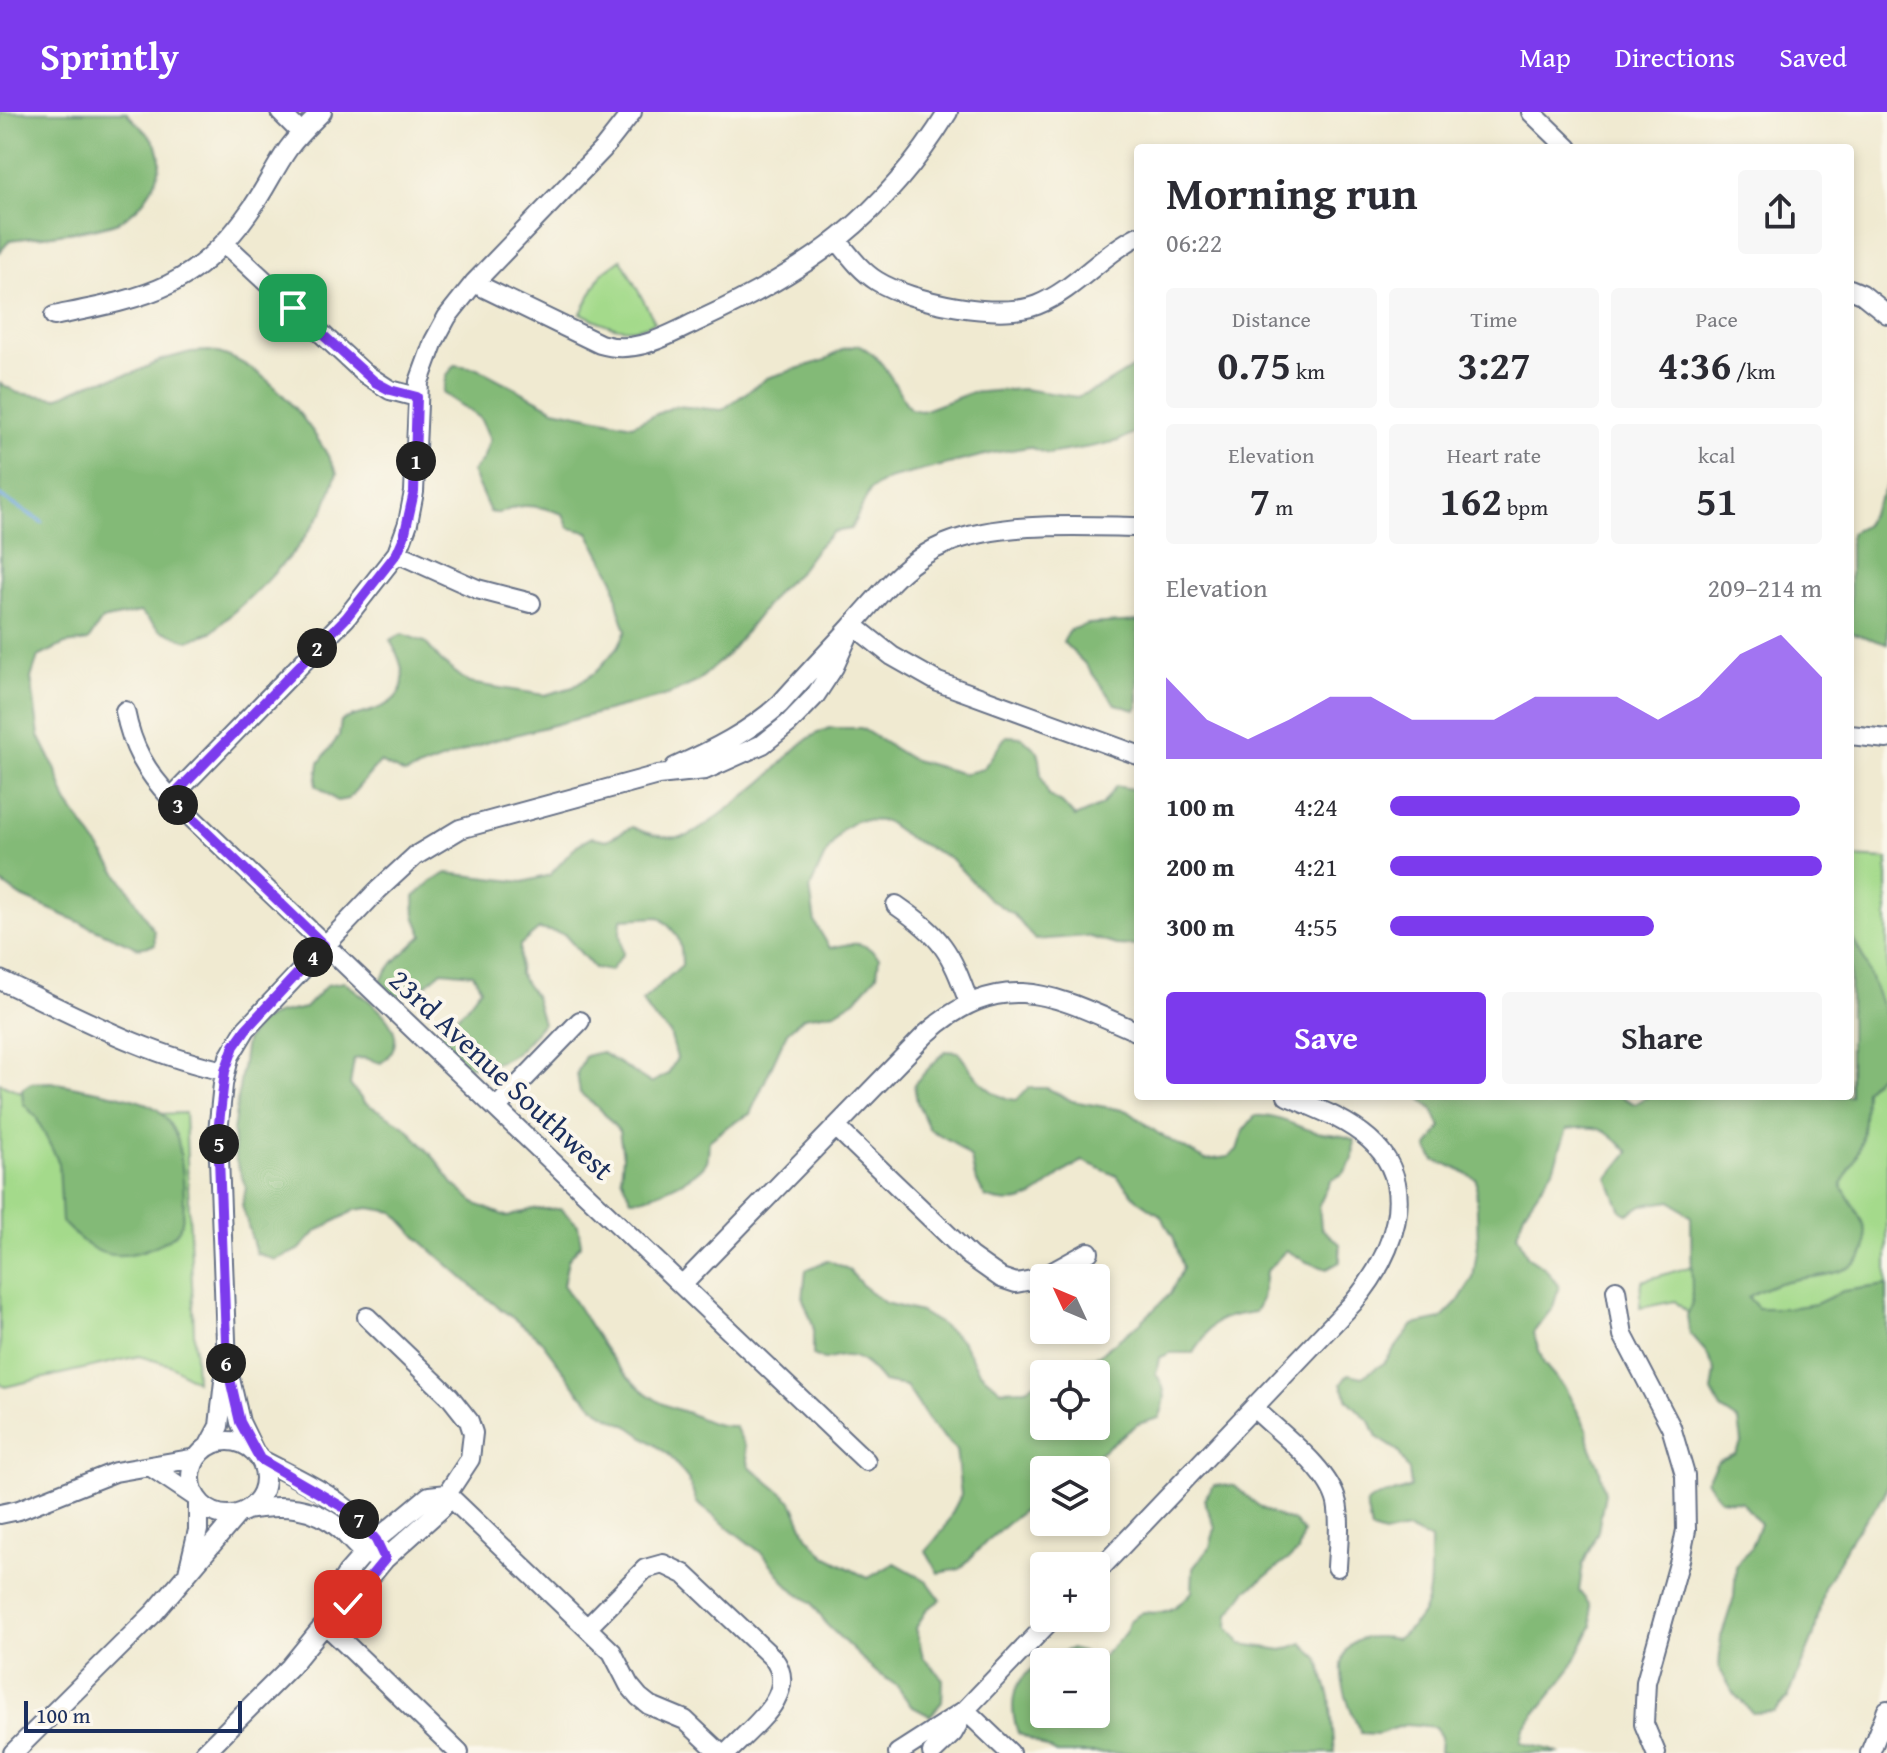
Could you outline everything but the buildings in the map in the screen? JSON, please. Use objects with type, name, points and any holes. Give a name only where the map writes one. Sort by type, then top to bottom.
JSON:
[{"type":"street","points":[[280,112],[301,133]]},
{"type":"street","points":[[54,316],[121,302],[162,289],[190,272],[224,243],[250,211],[301,133],[322,112]]},
{"type":"street","points":[[171,798],[346,618],[397,553],[404,537],[414,492],[417,397],[422,372],[434,341],[447,317],[474,283],[603,149],[632,112]]},
{"type":"street","points":[[474,283],[568,330],[610,347],[632,348],[665,336],[771,285],[838,241],[890,192],[948,112]]},
{"type":"street","points":[[1531,112],[1564,144]]},
{"type":"street","points":[[838,241],[859,266],[888,287],[968,308],[1011,311],[1039,304],[1134,239]]},
{"type":"street","points":[[224,243],[364,373],[390,390],[417,397]]},
{"type":"street","points":[[1854,291],[1887,314]]},
{"type":"street","points":[[188,1575],[198,1530],[196,1499],[190,1483],[191,1470],[219,1426],[227,1366],[218,1132],[225,1071],[234,1046],[246,1029],[396,872],[437,841],[460,829],[658,775],[713,750],[763,719],[893,579],[943,544],[1011,530],[1134,527]]},
{"type":"street","points":[[397,553],[477,589],[531,603]]},
{"type":"street","points":[[853,625],[892,656],[938,682],[1134,754]]},
{"type":"street","name":"23rd Avenue Southwest","points":[[125,711],[130,733],[143,763],[171,798],[866,1461]]},
{"type":"street","points":[[1854,735],[1887,739]]},
{"type":"street","points":[[896,905],[925,925],[946,947],[969,1003]]},
{"type":"street","points":[[0,980],[144,1047],[225,1071]]},
{"type":"street","points":[[683,1284],[926,1034],[954,1011],[969,1003],[1013,992],[1047,995],[1134,1030]]},
{"type":"street","points":[[496,1108],[580,1021]]},
{"type":"street","points":[[1110,1558],[1363,1290],[1380,1266],[1393,1238],[1398,1199],[1395,1178],[1379,1149],[1352,1126],[1296,1100]]},
{"type":"street","points":[[836,1127],[970,1256],[1001,1278],[1016,1283],[1032,1280],[1089,1252]]},
{"type":"street","points":[[1616,1290],[1623,1335],[1671,1427],[1685,1475],[1686,1530],[1646,1682],[1644,1724],[1656,1753]]},
{"type":"street","points":[[204,1753],[290,1667],[385,1559],[442,1508],[447,1494],[470,1459],[473,1433],[469,1421],[450,1397],[367,1317]]},
{"type":"street","points":[[13,1753],[154,1613],[262,1493],[265,1470],[240,1422],[227,1366]]},
{"type":"street","points":[[1254,1408],[1331,1485],[1339,1519],[1337,1567]]},
{"type":"street","points":[[0,1514],[19,1510],[105,1475],[151,1467],[202,1452],[220,1441],[233,1441],[244,1444],[353,1513],[370,1547]]},
{"type":"street","points":[[151,1467],[216,1514],[274,1505],[297,1506],[339,1528],[385,1559]]},
{"type":"street","points":[[325,1624],[330,1600],[347,1573],[370,1547],[429,1496],[447,1494]]},
{"type":"street","points":[[447,1494],[612,1652],[629,1685],[639,1697],[649,1705],[685,1720],[720,1753]]},
{"type":"street","points":[[587,1628],[645,1569],[663,1564],[677,1568],[684,1574],[773,1658],[783,1675],[783,1686],[772,1706],[727,1753]]},
{"type":"street","points":[[325,1624],[459,1753]]},
{"type":"street","points":[[898,1753],[965,1710],[1040,1632]]},
{"type":"street","points":[[932,1753],[953,1733],[965,1710]]},
{"type":"street","points":[[965,1710],[1010,1753]]},
{"type":"street","points":[[1870,1753],[1887,1710]]},
{"type":"green space","points":[[0,112],[126,112],[156,144],[160,159],[156,180],[145,199],[120,221],[83,231],[10,240],[0,252]]},
{"type":"green space","points":[[621,259],[655,322],[635,328],[617,328],[581,313],[602,273]]},
{"type":"green space","points":[[858,345],[868,350],[882,365],[910,409],[922,411],[970,393],[1023,389],[1077,397],[1099,388],[1134,366],[1134,433],[1118,441],[1048,454],[1029,447],[993,453],[888,479],[870,490],[851,529],[833,532],[816,549],[728,654],[697,682],[668,695],[488,742],[405,774],[380,762],[348,799],[337,801],[316,785],[319,763],[339,736],[341,721],[372,711],[397,696],[403,679],[402,670],[390,640],[402,634],[425,642],[441,661],[469,683],[545,695],[573,687],[596,672],[618,647],[626,631],[614,580],[588,532],[569,528],[563,514],[540,508],[522,506],[501,513],[490,512],[472,472],[483,459],[490,439],[480,418],[443,393],[447,375],[455,365],[477,368],[554,409],[632,425],[675,406],[722,410],[767,378],[825,360],[843,349]]},
{"type":"green space","points":[[210,351],[231,357],[250,368],[286,398],[315,435],[337,473],[324,510],[297,548],[212,632],[188,641],[160,630],[140,612],[102,620],[88,641],[65,644],[38,657],[31,678],[39,736],[67,802],[154,931],[155,945],[138,948],[20,896],[0,882],[0,383],[18,393],[57,398],[93,382],[134,373],[161,360],[191,352]]},
{"type":"green space","points":[[1887,486],[1887,644],[1854,633],[1854,531],[1864,526]]},
{"type":"green space","points":[[1134,621],[1134,710],[1115,704],[1085,664],[1063,642],[1070,630],[1088,624]]},
{"type":"green space","points":[[830,728],[861,728],[911,759],[964,774],[983,769],[1006,736],[1022,737],[1038,752],[1041,775],[1049,796],[1062,803],[1075,817],[1102,805],[1116,786],[1133,789],[1134,946],[1116,945],[1087,936],[1035,940],[1014,915],[988,898],[950,858],[909,838],[885,821],[857,820],[842,830],[824,857],[810,888],[815,923],[830,948],[851,944],[867,947],[879,957],[877,975],[855,1000],[835,1012],[804,1017],[787,1032],[750,1114],[709,1141],[708,1159],[702,1168],[672,1186],[631,1199],[621,1177],[623,1156],[619,1131],[601,1110],[580,1093],[577,1073],[585,1056],[601,1052],[651,1083],[668,1074],[677,1058],[670,1033],[642,1001],[682,965],[678,938],[659,917],[621,919],[623,954],[610,971],[594,968],[564,934],[539,929],[520,945],[519,974],[535,997],[543,1023],[517,1052],[491,1064],[464,1067],[447,1049],[441,1030],[465,1009],[481,988],[473,974],[442,971],[417,992],[394,996],[380,981],[394,962],[423,935],[415,916],[414,897],[431,882],[447,873],[523,882],[550,875],[577,845],[592,837],[607,840],[632,827],[659,836],[687,836],[756,787],[805,741]]},
{"type":"green space","points":[[1854,857],[1887,859],[1887,1305],[1757,1381],[1675,1301],[1640,1308],[1642,1281],[1716,1259],[1847,1100],[1854,1100]]},
{"type":"green space","points":[[1854,942],[1887,1020],[1887,1067],[1865,1090],[1862,1139],[1855,1160],[1841,1184],[1864,1227],[1866,1243],[1863,1256],[1843,1270],[1783,1282],[1748,1297],[1758,1308],[1788,1308],[1816,1304],[1843,1291],[1887,1285],[1887,1485],[1884,1496],[1853,1535],[1824,1588],[1814,1635],[1788,1698],[1774,1712],[1753,1713],[1734,1694],[1719,1668],[1721,1637],[1734,1597],[1736,1566],[1750,1549],[1760,1524],[1742,1502],[1720,1499],[1706,1481],[1718,1461],[1735,1454],[1742,1442],[1739,1421],[1721,1409],[1712,1392],[1715,1371],[1706,1352],[1690,1334],[1687,1316],[1692,1302],[1691,1217],[1671,1201],[1642,1205],[1628,1214],[1621,1211],[1608,1178],[1629,1152],[1601,1130],[1567,1129],[1553,1169],[1524,1212],[1517,1234],[1527,1256],[1545,1268],[1559,1287],[1553,1307],[1533,1333],[1544,1364],[1565,1388],[1587,1429],[1605,1493],[1598,1531],[1583,1564],[1579,1591],[1590,1605],[1592,1626],[1569,1672],[1524,1728],[1521,1742],[1558,1753],[1440,1753],[1441,1737],[1435,1727],[1408,1724],[1378,1734],[1361,1733],[1343,1680],[1342,1664],[1346,1651],[1356,1642],[1372,1637],[1396,1639],[1418,1619],[1425,1608],[1430,1584],[1430,1540],[1408,1530],[1384,1534],[1371,1530],[1366,1504],[1376,1497],[1411,1487],[1409,1471],[1398,1451],[1377,1437],[1371,1423],[1348,1400],[1341,1384],[1348,1374],[1362,1377],[1384,1363],[1413,1325],[1441,1319],[1458,1302],[1473,1278],[1478,1244],[1476,1179],[1435,1161],[1427,1148],[1441,1127],[1433,1110],[1422,1100],[1628,1100],[1635,1104],[1642,1100],[1854,1100]]},
{"type":"green space","points":[[344,982],[386,1018],[395,1040],[392,1052],[381,1063],[364,1058],[354,1059],[350,1085],[364,1102],[405,1126],[453,1184],[478,1205],[508,1217],[533,1209],[561,1209],[578,1225],[581,1244],[568,1260],[563,1285],[628,1378],[665,1405],[710,1422],[735,1426],[745,1446],[749,1466],[792,1501],[807,1536],[825,1556],[868,1578],[895,1563],[927,1581],[941,1600],[927,1609],[916,1628],[923,1657],[943,1679],[942,1702],[930,1716],[911,1706],[897,1686],[875,1671],[826,1624],[812,1603],[788,1586],[764,1555],[697,1503],[688,1479],[668,1454],[630,1427],[603,1414],[580,1393],[539,1338],[480,1293],[418,1238],[394,1212],[369,1208],[355,1210],[317,1231],[299,1250],[275,1260],[256,1253],[242,1205],[246,1188],[235,1158],[233,1131],[246,1041],[259,1023],[276,1014],[305,1008],[327,985]]},
{"type":"green space","points":[[945,1051],[958,1052],[983,1084],[998,1095],[1017,1100],[1028,1088],[1047,1088],[1072,1101],[1128,1111],[1159,1134],[1206,1160],[1228,1157],[1237,1150],[1243,1131],[1255,1116],[1271,1117],[1354,1140],[1353,1159],[1344,1173],[1331,1180],[1319,1205],[1321,1228],[1340,1244],[1340,1262],[1327,1269],[1286,1250],[1266,1272],[1262,1299],[1255,1312],[1216,1323],[1193,1353],[1170,1353],[1159,1358],[1156,1374],[1165,1395],[1159,1418],[1138,1424],[1094,1456],[1030,1456],[1030,1507],[986,1542],[960,1569],[938,1573],[926,1551],[944,1529],[961,1495],[956,1449],[934,1428],[906,1386],[883,1382],[871,1368],[851,1356],[827,1359],[813,1355],[813,1325],[803,1299],[806,1270],[828,1260],[848,1269],[885,1303],[920,1312],[942,1325],[962,1341],[978,1370],[1001,1390],[1030,1386],[1030,1440],[1110,1440],[1110,1360],[1076,1360],[1099,1355],[1140,1323],[1170,1294],[1183,1268],[1173,1236],[1160,1215],[1138,1200],[1117,1176],[1083,1161],[1028,1198],[1017,1202],[985,1197],[975,1178],[971,1158],[954,1143],[929,1129],[917,1102],[914,1084]]},
{"type":"green space","points":[[52,1082],[137,1101],[164,1116],[177,1137],[183,1173],[183,1213],[178,1231],[173,1236],[138,1252],[114,1255],[103,1253],[83,1242],[62,1222],[59,1163],[36,1117],[23,1103],[22,1089],[31,1083]]},
{"type":"green space","points":[[0,1083],[78,1117],[185,1113],[196,1381],[170,1365],[139,1356],[5,1387],[0,1383]]},
{"type":"green space","points":[[1214,1485],[1235,1486],[1269,1512],[1294,1521],[1303,1532],[1298,1552],[1246,1591],[1229,1614],[1228,1627],[1241,1644],[1283,1650],[1302,1643],[1318,1658],[1330,1697],[1335,1753],[1057,1753],[1018,1733],[1013,1701],[1016,1689],[1030,1671],[1030,1728],[1110,1728],[1110,1649],[1126,1633],[1129,1621],[1143,1612],[1170,1610],[1192,1592],[1193,1568],[1210,1547],[1215,1528],[1204,1499]]},
{"type":"waterway","points":[[0,496],[42,522]]},
{"type":"route","points":[[293,308],[375,382],[390,390],[417,397],[416,471],[408,523],[397,553],[360,602],[171,798],[324,945],[234,1046],[225,1071],[218,1132],[227,1366],[232,1395],[240,1422],[260,1459],[353,1513],[376,1540],[385,1559],[348,1604]]}]
